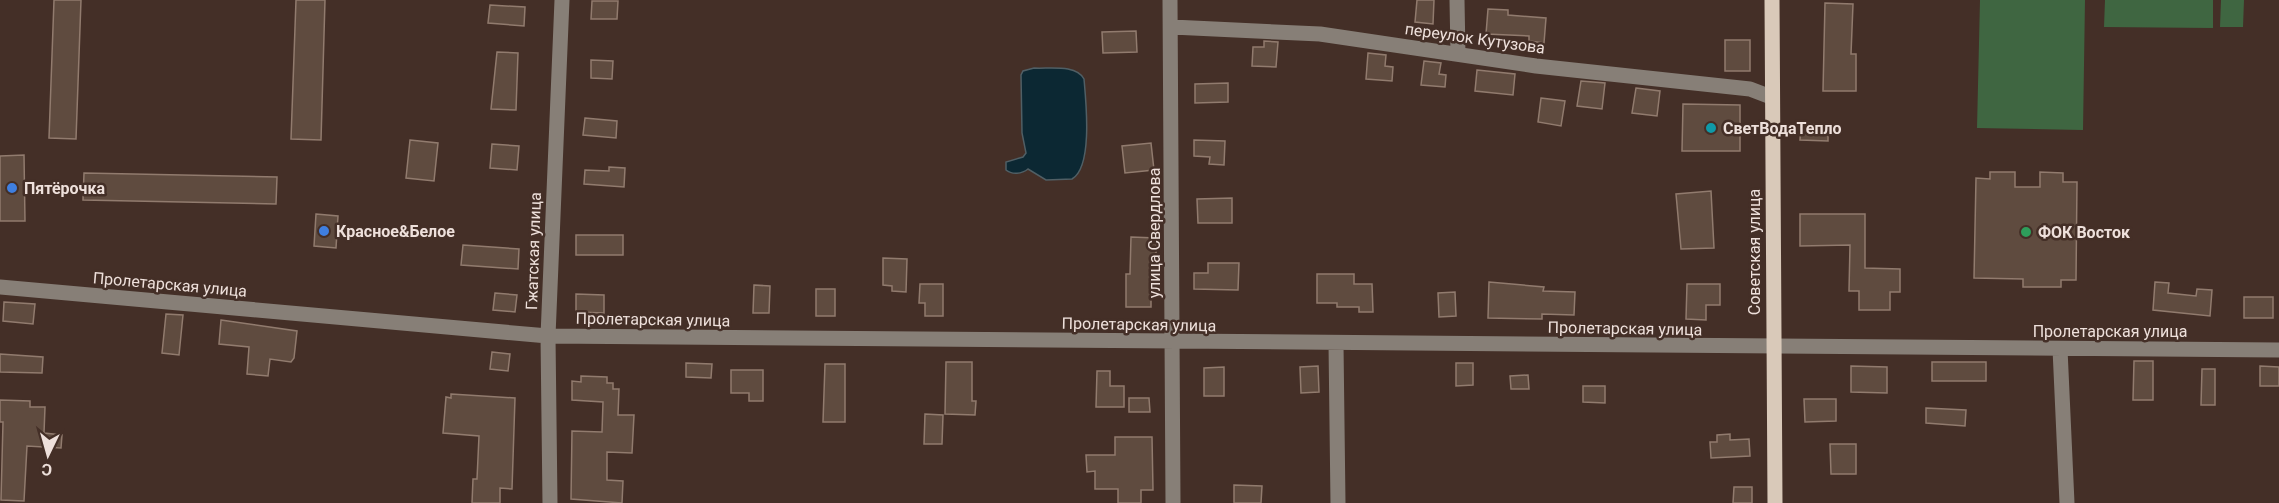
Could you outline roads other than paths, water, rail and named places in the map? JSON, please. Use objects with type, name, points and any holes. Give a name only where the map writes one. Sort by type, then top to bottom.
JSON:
[{"type":"main road","name":"Советская улица","points":[[1772,0],[1774,503]]},
{"type":"street","name":"Гжатская улица","points":[[550,503],[548,336],[562,0]]},
{"type":"street","name":"улица Свердлова","points":[[1170,0],[1172,27],[1173,503]]},
{"type":"street","points":[[1457,0],[1458,54]]},
{"type":"street","name":"переулок Кутузова","points":[[1172,27],[1320,34],[1536,66],[1750,89],[1771,97]]},
{"type":"street","name":"Пролетарская улица","points":[[0,287],[548,336],[1772,348],[2279,350]]},
{"type":"street","points":[[1336,344],[1338,503]]},
{"type":"street","points":[[2060,349],[2067,503]]},
{"type":"water","points":[[1034,68],[1069,69],[1080,74],[1084,79],[1087,118],[1086,148],[1079,172],[1072,179],[1046,180],[1028,169],[1017,173],[1006,170],[1006,162],[1023,157],[1026,153],[1022,133],[1021,75],[1023,71]]},
{"type":"place","name":"СветВодаТепло","points":[[1711,128]]},
{"type":"place","name":"Пятёрочка","points":[[12,188]]},
{"type":"place","name":"Красное&Белое","points":[[324,231]]},
{"type":"place","name":"ФОК Восток","points":[[2026,232]]}]
